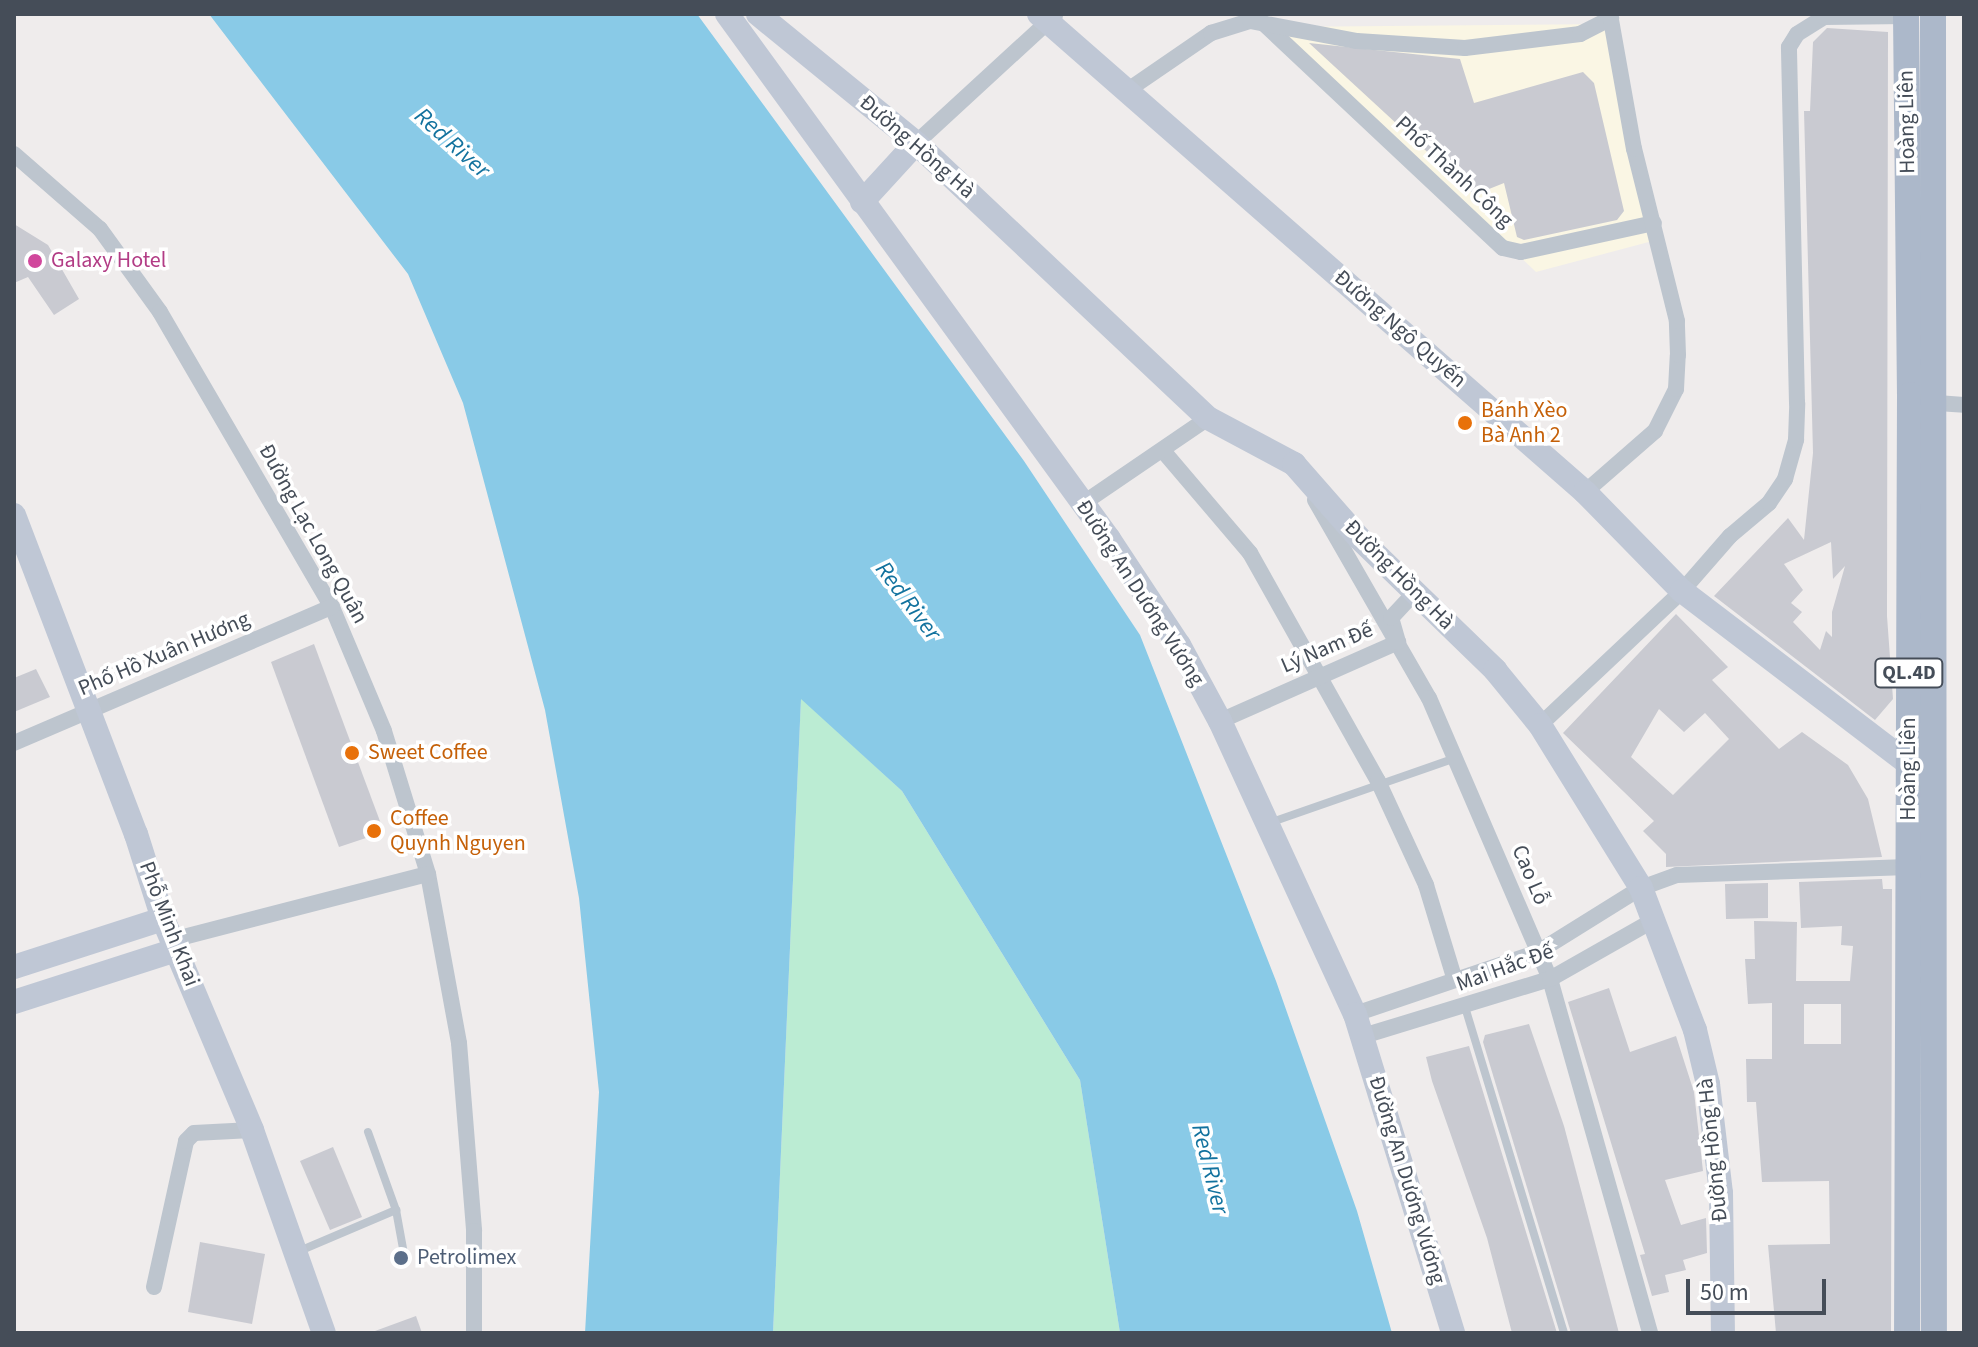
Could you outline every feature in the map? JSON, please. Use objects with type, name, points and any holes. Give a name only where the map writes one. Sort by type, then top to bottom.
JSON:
[{"type":"main road","name":"Hoàng Liên","points":[[1933,14],[1937,403],[1934,1333]]},
{"type":"main road","name":"Hoàng Liên","points":[[1906,15],[1910,395],[1907,1333]]},
{"type":"main road","points":[[1910,395],[1937,403]]},
{"type":"main road","points":[[1909,764],[1937,766]]},
{"type":"street","name":"Đường An Dương Vương","points":[[727,14],[1082,504],[1179,645],[1220,721],[1359,1025],[1453,1333]]},
{"type":"street","name":"Đường Hồng Hà","points":[[758,14],[916,143],[1208,418],[1294,464],[1415,592],[1495,670],[1540,725],[1641,888],[1695,1030],[1708,1084],[1721,1193],[1723,1333]]},
{"type":"street","points":[[1540,725],[1682,591],[1730,536],[1769,503],[1785,479],[1796,440],[1791,40],[1805,27],[1833,15],[1906,15]]},
{"type":"street","points":[[1128,90],[1229,24],[1262,22],[1357,41],[1465,48],[1580,34],[1610,16],[1634,149],[1677,321],[1676,389],[1655,431],[1585,492]]},
{"type":"street","points":[[862,202],[916,143],[1047,17]]},
{"type":"street","name":"Đường Ngô Quyến","points":[[1047,17],[1585,492],[1682,591],[1909,764]]},
{"type":"street","name":"Phố Thành Công","points":[[1262,22],[1503,248],[1521,252],[1654,223]]},
{"type":"street","name":"Đường Lạc Long Quân","points":[[14,154],[100,229],[136,276],[332,607],[384,731],[428,874],[459,1043],[470,1148],[474,1333]]},
{"type":"street","points":[[1937,403],[1964,405]]},
{"type":"street","points":[[1082,504],[1164,452],[1208,418]]},
{"type":"street","points":[[1164,452],[1250,553],[1378,781],[1426,885],[1454,977]]},
{"type":"street","name":"Cao Lỗ","points":[[1294,464],[1398,642],[1457,757],[1550,979],[1650,1333]]},
{"type":"street","name":"Phỗ Minh Khai","points":[[14,515],[90,710],[170,936],[252,1130],[293,1254],[324,1333]]},
{"type":"street","name":"Lý Nam Đế","points":[[1220,721],[1316,675],[1398,642],[1391,618],[1415,592]]},
{"type":"street","name":"Phố Hồ Xuân Hương","points":[[14,743],[332,607]]},
{"type":"street","name":"Mai Hắc Đế","points":[[1359,1025],[1454,977],[1538,952],[1641,888],[1677,875],[1908,867]]},
{"type":"street","points":[[14,967],[170,936],[428,874]]},
{"type":"street","name":"Mai Hắc Đế","points":[[1359,1025],[1465,1007],[1550,979],[1654,920]]},
{"type":"street","points":[[14,1002],[170,936]]},
{"type":"street","points":[[154,1287],[186,1141],[194,1133],[252,1130]]},
{"type":"lane","points":[[1268,823],[1378,781],[1457,757]]},
{"type":"lane","points":[[1465,1007],[1564,1333]]},
{"type":"lane","points":[[368,1132],[396,1210],[404,1254]]},
{"type":"lane","points":[[293,1254],[396,1210]]},
{"type":"shaded area","points":[[1615,24],[1660,239],[1536,272],[1278,27]]},
{"type":"green space","points":[[801,698],[902,791],[1080,1080],[1120,1333],[773,1333]]},
{"type":"water","name":"Red River","points":[[209,14],[697,14],[1024,461],[1140,635],[1276,981],[1357,1211],[1392,1333],[1120,1333],[1080,1080],[902,791],[801,699],[773,1333],[585,1333],[599,1092],[579,898],[545,710],[463,403],[408,274]]},
{"type":"building","points":[[1827,28],[1888,32],[1887,616],[1893,699],[1875,720],[1714,596],[1788,518],[1804,540],[1813,453],[1804,111],[1810,111],[1813,42]],"holes":[[[1831,542],[1833,579],[1845,566],[1832,612],[1832,637],[1826,631],[1820,650],[1793,622],[1802,612],[1791,603],[1803,590],[1784,564]]]},
{"type":"building","points":[[1309,43],[1460,59],[1474,103],[1583,72],[1594,83],[1624,211],[1617,220],[1524,240],[1517,237],[1504,183],[1474,195]]},
{"type":"building","name":"Galaxy Hotel","points":[[14,224],[48,245],[79,299],[54,315],[28,277],[14,283]]},
{"type":"building","points":[[1676,614],[1728,667],[1712,680],[1779,749],[1802,732],[1848,765],[1868,799],[1882,857],[1666,867],[1666,854],[1643,831],[1654,821],[1563,733]],"holes":[[[1659,709],[1684,732],[1705,713],[1729,739],[1673,795],[1631,757]]]},
{"type":"building","points":[[314,644],[384,832],[339,847],[271,662]]},
{"type":"building","points":[[36,669],[50,697],[14,712],[14,678]]},
{"type":"building","points":[[1882,879],[1883,889],[1892,889],[1891,1333],[1776,1333],[1768,1245],[1830,1244],[1829,1181],[1762,1182],[1756,1102],[1747,1102],[1746,1059],[1772,1059],[1772,1003],[1748,1004],[1745,959],[1755,959],[1754,921],[1797,922],[1796,981],[1850,981],[1853,946],[1841,945],[1842,926],[1801,928],[1799,882]],"holes":[[[1804,1004],[1841,1004],[1841,1044],[1804,1044]]]},
{"type":"building","points":[[1768,883],[1768,918],[1726,919],[1725,884]]},
{"type":"building","points":[[1609,988],[1630,1052],[1676,1036],[1694,1092],[1703,1171],[1665,1180],[1681,1225],[1706,1218],[1707,1253],[1683,1260],[1686,1270],[1665,1275],[1669,1292],[1652,1296],[1640,1255],[1645,1254],[1568,1002]]},
{"type":"building","points":[[1529,1024],[1564,1126],[1619,1333],[1571,1333],[1483,1042],[1485,1035]]},
{"type":"building","points":[[1469,1046],[1557,1333],[1512,1333],[1487,1238],[1432,1081],[1426,1057]]},
{"type":"building","points":[[333,1147],[362,1217],[330,1230],[300,1161]]},
{"type":"building","points":[[200,1242],[265,1254],[252,1324],[188,1312]]},
{"type":"building","points":[[416,1316],[422,1333],[375,1333],[375,1331]]},
{"type":"place","name":"Galaxy Hotel","points":[[35,261]]},
{"type":"place","name":"Bánh Xèo Bà Anh 2","points":[[1465,423]]},
{"type":"place","name":"Sweet Coffee","points":[[352,753]]},
{"type":"place","name":"Coffee Quynh Nguyen","points":[[374,831]]},
{"type":"place","name":"Petrolimex","points":[[401,1258]]}]
